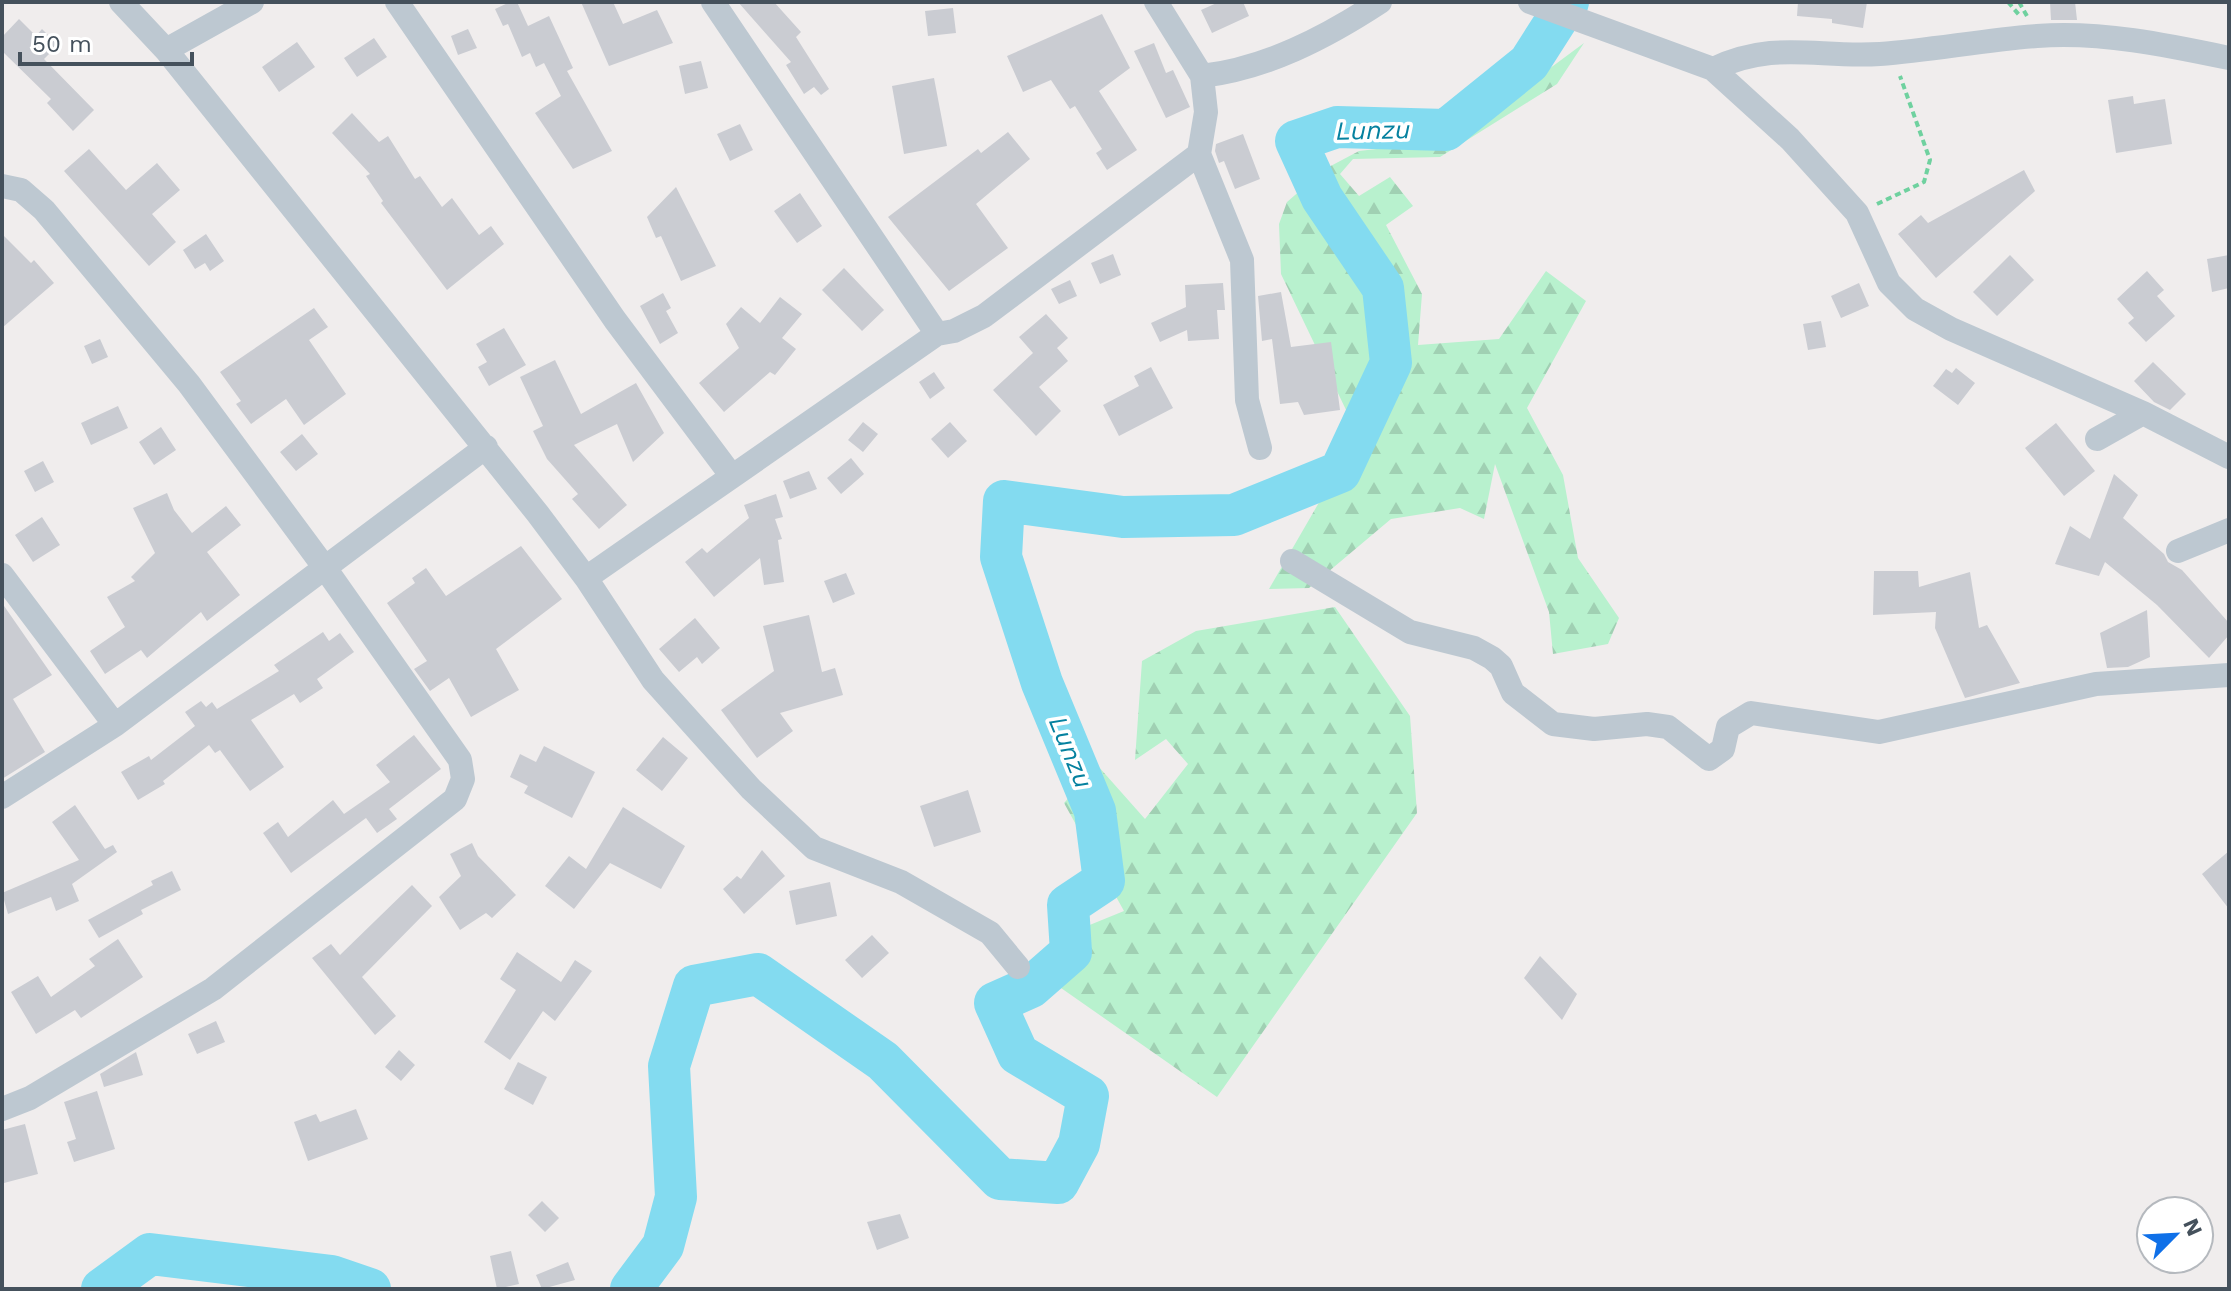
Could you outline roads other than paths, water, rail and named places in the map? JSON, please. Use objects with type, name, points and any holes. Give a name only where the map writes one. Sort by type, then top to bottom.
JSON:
[{"type":"street","points":[[121,2],[166,50],[486,447],[586,578],[660,689],[798,836],[814,848],[901,882],[990,933],[1018,967]]},
{"type":"street","points":[[166,50],[252,2]]},
{"type":"street","points":[[397,2],[615,320],[731,475]]},
{"type":"street","points":[[713,2],[937,334]]},
{"type":"street","points":[[1156,2],[1202,76],[1206,112],[1199,154],[1242,260],[1247,400],[1260,448]]},
{"type":"street","points":[[1202,76],[1242,71],[1313,42],[1380,2]]},
{"type":"street","points":[[1541,6],[1713,69],[1790,139],[1857,213],[1889,283],[1915,309],[1951,329],[2143,413],[2229,457]]},
{"type":"street","points":[[1713,69],[1743,55],[1762,51],[1892,52],[2038,36],[2105,37],[2229,58]]},
{"type":"street","points":[[586,578],[937,334],[968,325],[984,316],[1199,154]]},
{"type":"street","points":[[2,186],[21,190],[44,210],[189,384],[325,568],[460,760],[463,779],[460,791],[213,989],[30,1098],[2,1109]]},
{"type":"street","points":[[2097,439],[2143,413]]},
{"type":"street","points":[[2,797],[115,725],[486,447]]},
{"type":"street","points":[[2178,551],[2229,530]]},
{"type":"street","points":[[1292,561],[1410,632],[1474,648],[1492,658],[1501,666],[1513,693],[1553,724],[1594,729],[1647,724],[1668,727],[1709,759],[1723,749],[1728,727],[1751,713],[1879,732],[2096,684],[2229,675]]},
{"type":"street","points":[[2,575],[115,725]]},
{"type":"waterway","name":"Lunzu","points":[[631,1289],[663,1246],[676,1197],[669,1066],[694,986],[758,974],[883,1061],[1000,1179],[1058,1183],[1079,1144],[1088,1096],[1018,1054],[995,1003],[1031,987],[1071,952],[1068,905],[1104,881],[1095,811],[1042,683],[1001,557],[1004,501],[1123,517],[1234,515],[1340,472],[1391,363],[1383,288],[1322,198],[1296,141],[1337,127],[1446,130],[1529,63],[1568,2]]},
{"type":"waterway","name":"Lunzu","points":[[102,1289],[150,1254],[332,1276],[370,1289]]}]
